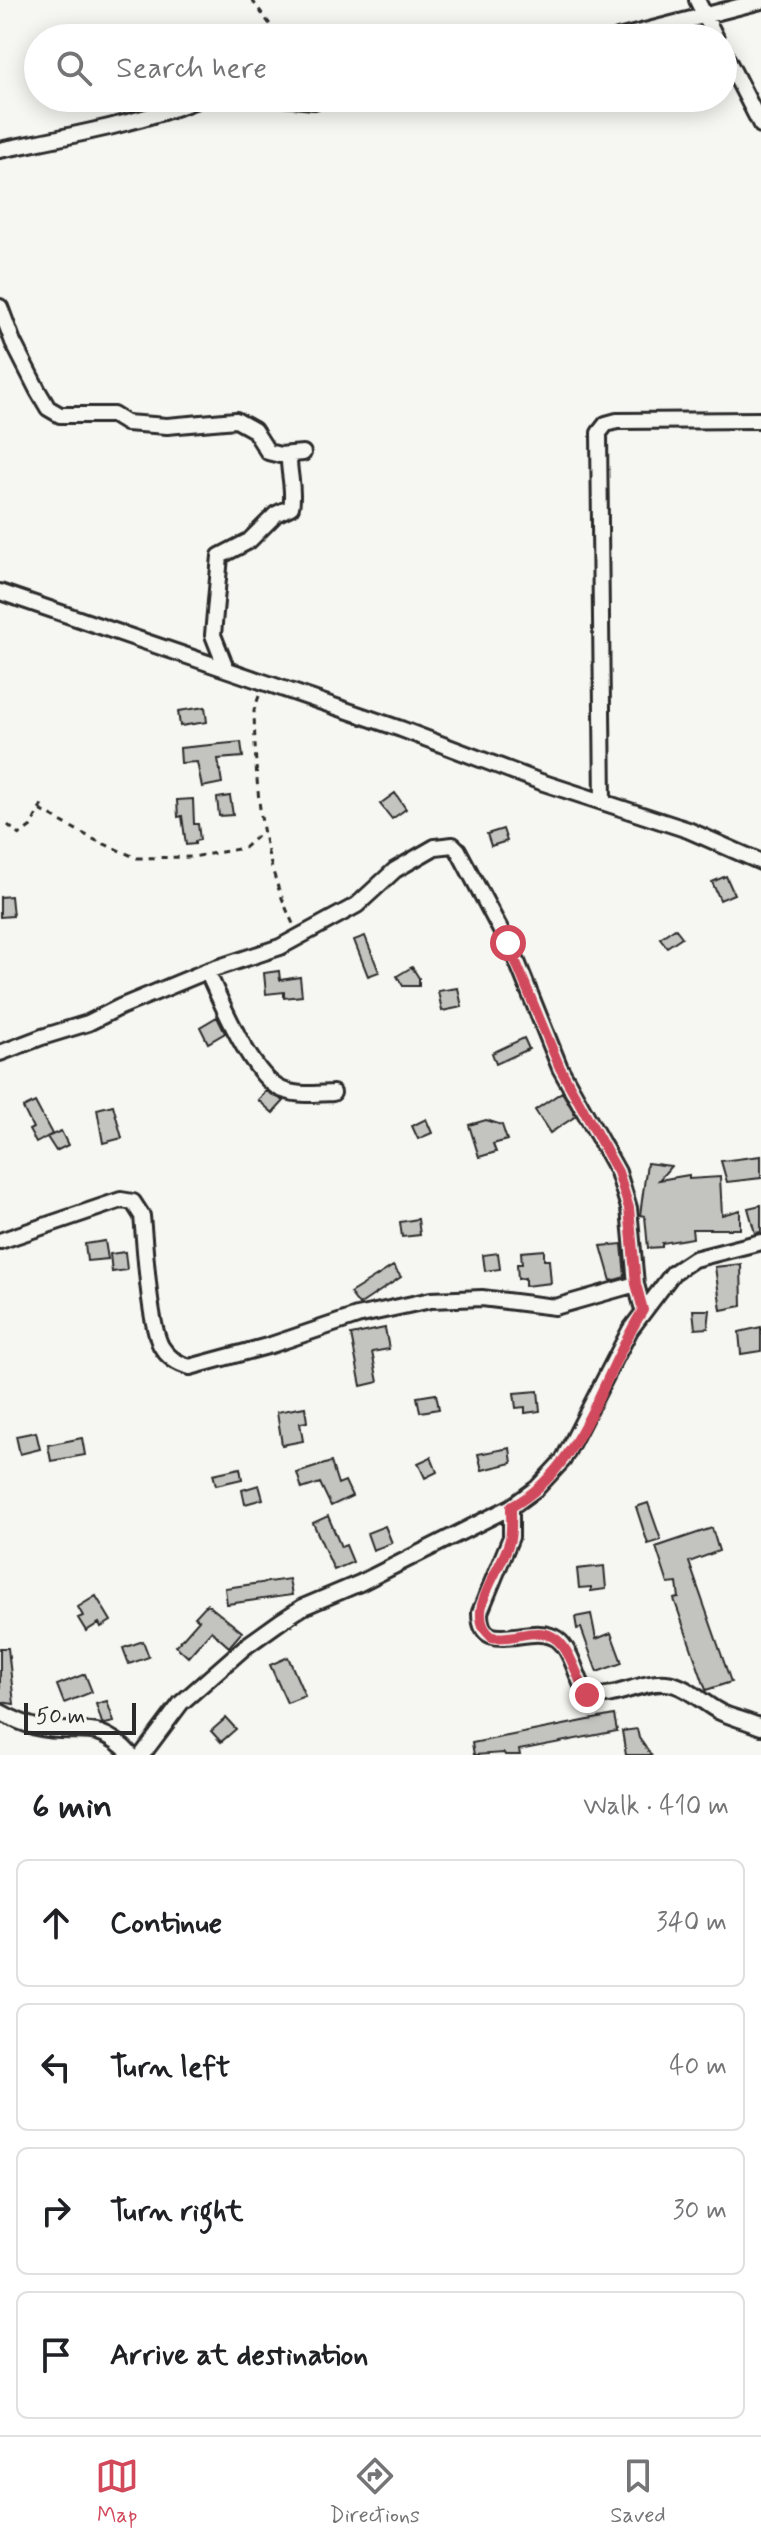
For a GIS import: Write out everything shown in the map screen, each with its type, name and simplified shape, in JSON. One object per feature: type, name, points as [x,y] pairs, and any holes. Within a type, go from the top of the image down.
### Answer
[{"type":"street","points":[[697,0],[709,24]]},
{"type":"street","points":[[671,24],[761,1]]},
{"type":"street","points":[[737,78],[761,125]]},
{"type":"street","points":[[0,150],[103,129],[164,112]]},
{"type":"street","points":[[0,307],[13,342],[38,391],[48,408],[60,415],[113,415],[126,423],[167,426],[236,420],[254,430],[268,452],[296,454],[288,474],[293,496],[291,507],[276,514],[249,541],[220,556],[213,635],[226,668]]},
{"type":"street","points":[[603,802],[599,433],[606,424],[617,421],[761,420]]},
{"type":"street","points":[[0,592],[264,681],[723,843],[761,862]]},
{"type":"street","points":[[0,1053],[88,1023],[207,971],[280,947],[357,905],[395,870],[435,847],[448,844],[458,850],[516,959],[560,1068],[618,1172],[629,1208],[636,1284],[643,1310]]},
{"type":"street","points":[[207,971],[236,1035],[272,1083],[283,1090],[302,1094],[333,1093]]},
{"type":"street","points":[[0,1241],[121,1200],[133,1202],[142,1216],[156,1331],[169,1356],[179,1364],[190,1367],[246,1353],[357,1316],[431,1300],[482,1298],[555,1307],[636,1284]]},
{"type":"street","points":[[142,1755],[181,1703],[246,1646],[281,1621],[303,1607],[360,1583],[511,1507],[537,1488],[563,1460],[643,1310],[665,1282],[684,1264],[713,1252],[761,1242]]},
{"type":"street","points":[[511,1507],[511,1537],[480,1612],[479,1621],[485,1631],[498,1638],[543,1633],[558,1639],[587,1695],[602,1696],[667,1683],[684,1689],[720,1712],[761,1727]]},
{"type":"street","points":[[0,1712],[37,1727],[100,1731],[116,1739],[131,1755]]},
{"type":"path","points":[[252,0],[270,24]]},
{"type":"path","points":[[264,681],[254,710],[262,832],[283,900],[300,937]]},
{"type":"path","points":[[8,825],[19,835],[31,826],[44,800]]},
{"type":"path","points":[[40,810],[95,840],[137,858],[193,857],[244,848],[262,832]]},
{"type":"building","points":[[205,707],[207,722],[180,726],[178,711]]},
{"type":"building","points":[[241,742],[243,757],[218,759],[222,783],[202,787],[197,762],[181,763],[180,748]]},
{"type":"building","points":[[395,793],[406,809],[392,819],[380,804]]},
{"type":"building","points":[[230,796],[233,815],[219,816],[217,798]]},
{"type":"building","points":[[193,799],[194,824],[198,824],[200,840],[186,845],[177,800]]},
{"type":"building","points":[[503,829],[507,841],[491,846],[487,834]]},
{"type":"building","points":[[726,876],[734,894],[720,900],[712,882]]},
{"type":"building","points":[[11,896],[13,916],[0,917],[0,897]]},
{"type":"building","points":[[675,928],[682,937],[667,947],[660,938]]},
{"type":"building","points":[[365,936],[379,972],[368,976],[354,940]]},
{"type":"building","points":[[412,967],[419,978],[419,986],[403,986],[397,976]]},
{"type":"building","points":[[279,971],[280,980],[300,977],[302,996],[284,998],[284,992],[266,994],[264,973]]},
{"type":"building","points":[[458,988],[462,1007],[442,1011],[438,991]]},
{"type":"building","points":[[217,1017],[225,1033],[208,1043],[200,1027]]},
{"type":"building","points":[[524,1038],[529,1049],[496,1064],[492,1053]]},
{"type":"building","points":[[266,1091],[284,1101],[273,1113],[258,1100]]},
{"type":"building","points":[[562,1092],[576,1116],[550,1133],[535,1110]]},
{"type":"building","points":[[35,1102],[52,1134],[36,1143],[29,1130],[33,1128],[23,1108]]},
{"type":"building","points":[[113,1105],[122,1138],[103,1143],[97,1109]]},
{"type":"building","points":[[426,1119],[432,1133],[418,1139],[412,1126]]},
{"type":"building","points":[[486,1120],[502,1125],[507,1140],[493,1144],[496,1152],[479,1157],[469,1125]]},
{"type":"building","points":[[61,1131],[68,1145],[56,1151],[47,1137]]},
{"type":"building","points":[[761,1156],[761,1178],[727,1182],[721,1161]]},
{"type":"building","points":[[647,1163],[671,1166],[659,1180],[689,1175],[689,1179],[720,1177],[722,1215],[740,1210],[740,1229],[692,1229],[693,1238],[648,1248],[645,1216],[640,1215]]},
{"type":"building","points":[[761,1205],[761,1232],[755,1233],[748,1208]]},
{"type":"building","points":[[418,1219],[420,1235],[402,1237],[400,1222]]},
{"type":"building","points":[[105,1241],[108,1259],[87,1261],[85,1244]]},
{"type":"building","points":[[622,1244],[625,1277],[611,1281],[601,1246]]},
{"type":"building","points":[[544,1250],[544,1260],[549,1260],[551,1283],[525,1286],[525,1278],[518,1279],[517,1264],[522,1264],[521,1252]]},
{"type":"building","points":[[125,1252],[127,1270],[112,1272],[110,1254]]},
{"type":"building","points":[[498,1253],[500,1269],[485,1271],[483,1255]]},
{"type":"building","points":[[741,1264],[742,1306],[721,1310],[715,1267]]},
{"type":"building","points":[[393,1266],[401,1277],[359,1305],[350,1293]]},
{"type":"building","points":[[693,1310],[710,1310],[708,1328],[695,1329]]},
{"type":"building","points":[[761,1327],[761,1351],[741,1354],[739,1332]]},
{"type":"building","points":[[385,1328],[389,1349],[372,1352],[378,1382],[361,1386],[351,1335]]},
{"type":"building","points":[[538,1391],[540,1411],[525,1413],[525,1407],[516,1408],[514,1393]]},
{"type":"building","points":[[436,1394],[439,1409],[420,1412],[417,1397]]},
{"type":"building","points":[[305,1407],[307,1422],[300,1423],[303,1441],[282,1445],[277,1412]]},
{"type":"building","points":[[36,1432],[40,1449],[20,1454],[16,1436]]},
{"type":"building","points":[[82,1438],[85,1455],[51,1461],[48,1445]]},
{"type":"building","points":[[510,1448],[512,1463],[482,1470],[478,1454]]},
{"type":"building","points":[[431,1457],[437,1472],[425,1478],[418,1463]]},
{"type":"building","points":[[331,1462],[338,1484],[345,1481],[352,1496],[331,1506],[320,1483],[302,1489],[297,1473]]},
{"type":"building","points":[[240,1468],[242,1479],[216,1485],[213,1474]]},
{"type":"building","points":[[259,1485],[263,1499],[245,1504],[242,1490]]},
{"type":"building","points":[[648,1503],[661,1540],[648,1544],[636,1507]]},
{"type":"building","points":[[328,1516],[341,1547],[346,1545],[353,1562],[334,1570],[313,1523]]},
{"type":"building","points":[[385,1526],[392,1543],[373,1550],[367,1533]]},
{"type":"building","points":[[712,1528],[719,1551],[689,1562],[731,1682],[706,1690],[674,1599],[679,1598],[677,1583],[668,1584],[656,1547]]},
{"type":"building","points":[[604,1566],[606,1589],[591,1591],[591,1587],[579,1588],[577,1569]]},
{"type":"building","points":[[289,1579],[292,1595],[227,1604],[225,1588]]},
{"type":"building","points":[[96,1596],[111,1621],[101,1627],[99,1623],[86,1631],[78,1618],[83,1616],[78,1607]]},
{"type":"building","points":[[207,1604],[242,1632],[229,1647],[211,1631],[188,1657],[176,1646],[199,1620],[195,1617]]},
{"type":"building","points":[[591,1614],[596,1639],[611,1633],[622,1663],[597,1672],[581,1628],[577,1629],[575,1617]]},
{"type":"building","points":[[143,1641],[149,1657],[129,1664],[123,1648]]},
{"type":"building","points":[[0,1648],[8,1648],[14,1704],[0,1702]]},
{"type":"building","points":[[288,1657],[305,1696],[287,1703],[270,1665]]},
{"type":"building","points":[[85,1674],[92,1692],[64,1703],[57,1685]]},
{"type":"building","points":[[107,1701],[114,1722],[105,1724],[96,1704]]},
{"type":"building","points":[[614,1715],[617,1731],[519,1750],[520,1755],[474,1755],[472,1743]]},
{"type":"building","points":[[226,1718],[236,1729],[221,1742],[211,1731]]},
{"type":"building","points":[[637,1729],[639,1738],[651,1755],[626,1755],[622,1731]]},
{"type":"route","points":[[508,943],[560,1068],[618,1172],[629,1208],[636,1284],[643,1310],[563,1460],[537,1488],[511,1507],[511,1537],[484,1598],[479,1621],[492,1637],[543,1633],[558,1639],[587,1695]]}]
